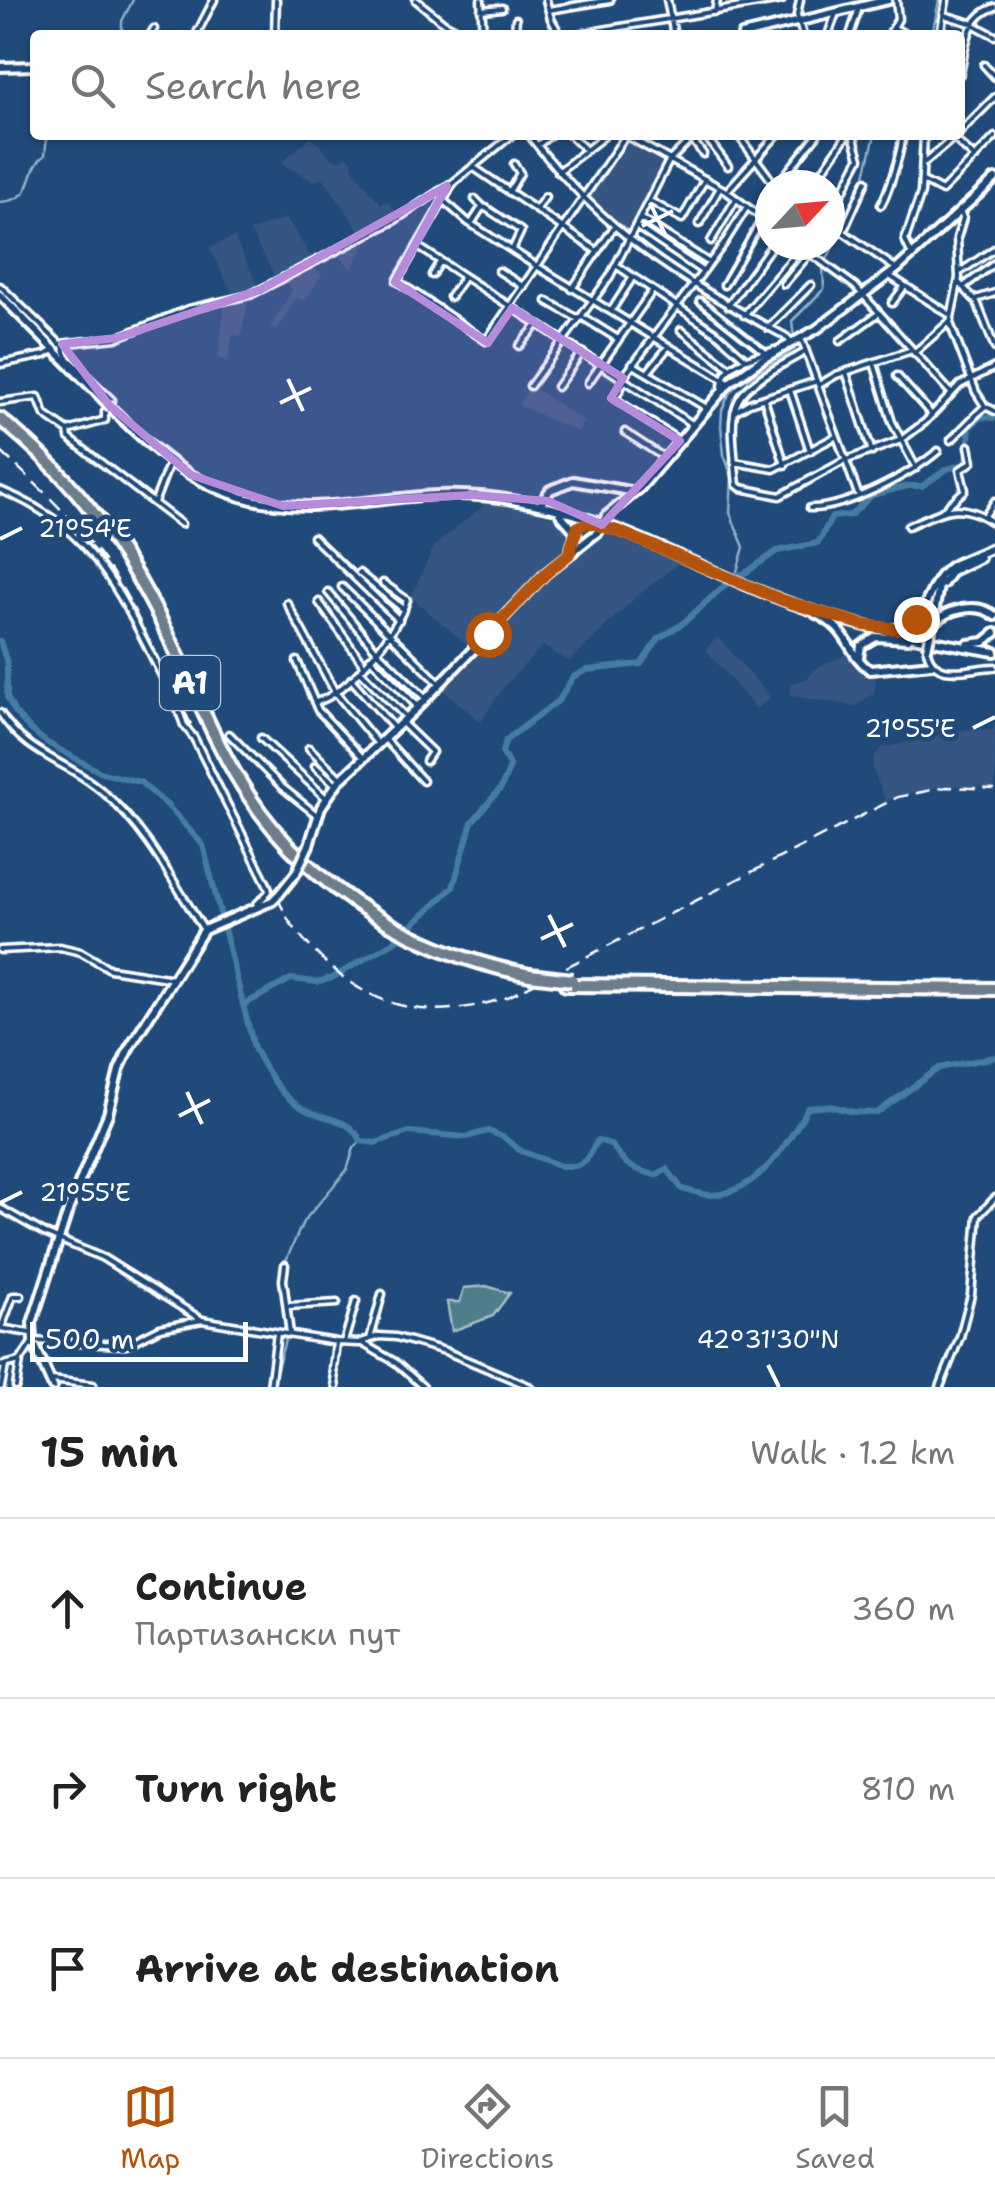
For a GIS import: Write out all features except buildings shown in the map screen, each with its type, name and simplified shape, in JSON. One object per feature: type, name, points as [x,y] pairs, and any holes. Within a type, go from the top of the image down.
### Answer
[{"type":"highway","name":"A1","points":[[0,423],[75,496],[123,562],[158,626],[210,740],[253,812],[307,871],[352,906],[402,934],[466,958],[530,977],[569,982],[995,987]]},
{"type":"main road","points":[[764,30],[892,0]]},
{"type":"main road","points":[[0,66],[30,66]]},
{"type":"main road","points":[[53,1384],[32,1337],[59,1239],[129,1048],[204,930],[272,901],[280,893],[296,873],[326,798],[338,782],[426,699],[541,578],[600,532],[606,516],[636,492],[666,459],[724,384],[822,326],[912,257],[995,179]]},
{"type":"main road","points":[[0,294],[58,347],[109,405],[170,462],[236,496],[283,506],[324,506],[453,495],[495,497],[553,508],[832,622],[845,634],[862,664],[875,671],[932,664]]},
{"type":"main road","points":[[540,505],[550,490],[573,481],[636,492]]},
{"type":"main road","points":[[617,490],[626,500]]},
{"type":"main road","points":[[547,496],[576,533],[586,540],[593,539]]},
{"type":"main road","points":[[569,554],[583,523],[595,522]]},
{"type":"main road","points":[[864,625],[897,629],[911,624],[925,608],[938,578],[955,564],[995,549]]},
{"type":"main road","points":[[949,609],[939,592],[952,572],[995,549]]},
{"type":"main road","points":[[919,664],[927,650],[942,577],[955,564]]},
{"type":"main road","points":[[787,602],[864,625],[995,652]]},
{"type":"main road","points":[[934,612],[982,608],[995,616]]},
{"type":"main road","points":[[932,625],[941,616],[958,610]]},
{"type":"main road","points":[[952,644],[979,644],[995,633]]},
{"type":"main road","points":[[862,664],[860,650],[868,640],[878,636],[919,638]]},
{"type":"street","points":[[199,30],[214,0]]},
{"type":"street","points":[[276,0],[276,30]]},
{"type":"street","points":[[416,0],[456,30]]},
{"type":"street","points":[[481,0],[484,30]]},
{"type":"street","points":[[546,0],[558,30]]},
{"type":"street","points":[[549,10],[610,0]]},
{"type":"street","points":[[666,0],[673,30]]},
{"type":"street","points":[[715,12],[717,0]]},
{"type":"street","points":[[603,30],[782,0]]},
{"type":"street","points":[[800,0],[801,30]]},
{"type":"street","points":[[892,0],[898,20],[894,28],[898,30]]},
{"type":"street","points":[[941,30],[946,0]]},
{"type":"street","points":[[965,51],[971,23],[995,7]]},
{"type":"street","points":[[481,10],[502,8]]},
{"type":"street","points":[[852,30],[859,8]]},
{"type":"street","points":[[830,30],[836,13]]},
{"type":"street","points":[[944,15],[995,36]]},
{"type":"street","points":[[515,30],[516,19]]},
{"type":"street","points":[[984,65],[995,77]]},
{"type":"street","points":[[965,126],[995,98]]},
{"type":"street","points":[[923,180],[942,191],[995,137]]},
{"type":"street","points":[[0,364],[45,355],[58,347],[116,338],[180,312],[260,290],[394,221],[448,188],[506,140]]},
{"type":"street","points":[[533,140],[581,198],[630,241],[744,316],[797,340],[818,383],[858,494]]},
{"type":"street","points":[[537,145],[544,140]]},
{"type":"street","points":[[575,140],[586,150]]},
{"type":"street","points":[[558,172],[599,140]]},
{"type":"street","points":[[448,188],[397,282],[489,341],[622,140]]},
{"type":"street","points":[[634,140],[706,179],[755,212]]},
{"type":"street","points":[[530,386],[616,266],[669,161],[689,140]]},
{"type":"street","points":[[695,140],[703,154]]},
{"type":"street","points":[[709,140],[728,166]]},
{"type":"street","points":[[742,140],[765,170]]},
{"type":"street","points":[[700,224],[723,190],[757,160],[771,140]]},
{"type":"street","points":[[788,170],[812,140]]},
{"type":"street","points":[[824,170],[846,140]]},
{"type":"street","points":[[845,187],[860,158],[852,140]]},
{"type":"street","points":[[881,205],[900,156],[902,140]]},
{"type":"street","points":[[912,257],[904,240],[923,180],[924,140]]},
{"type":"street","points":[[924,163],[949,140]]},
{"type":"street","points":[[959,140],[974,158]]},
{"type":"street","points":[[509,192],[520,174],[514,164]]},
{"type":"street","points":[[473,167],[598,251]]},
{"type":"street","points":[[650,200],[682,219],[706,179]]},
{"type":"street","points":[[866,181],[843,232],[896,269]]},
{"type":"street","points":[[536,210],[545,197]]},
{"type":"street","points":[[475,199],[521,231],[522,236],[512,250]]},
{"type":"street","points":[[711,241],[736,199]]},
{"type":"street","points":[[444,201],[471,224],[653,335],[724,384],[730,368],[783,348]]},
{"type":"street","points":[[680,441],[614,397],[632,364],[728,238],[747,206]]},
{"type":"street","points":[[471,224],[484,207]]},
{"type":"street","points":[[960,213],[963,218],[956,244],[961,285],[950,323],[985,406],[995,411]]},
{"type":"street","points":[[641,218],[708,262]]},
{"type":"street","points":[[572,288],[614,227]]},
{"type":"street","points":[[636,227],[702,271]]},
{"type":"street","points":[[724,285],[755,232]]},
{"type":"street","points":[[417,246],[692,424]]},
{"type":"street","points":[[959,273],[994,249]]},
{"type":"street","points":[[728,306],[761,260]]},
{"type":"street","points":[[744,316],[790,260]]},
{"type":"street","points":[[784,284],[803,260]]},
{"type":"street","points":[[820,260],[861,293],[951,393]]},
{"type":"street","points":[[432,276],[440,262]]},
{"type":"street","points":[[961,285],[995,263]]},
{"type":"street","points":[[616,266],[732,344],[746,359]]},
{"type":"street","points":[[499,271],[524,287]]},
{"type":"street","points":[[888,275],[950,314]]},
{"type":"street","points":[[450,297],[464,277]]},
{"type":"street","points":[[611,311],[633,277]]},
{"type":"street","points":[[768,328],[811,285]]},
{"type":"street","points":[[961,285],[975,299],[995,348]]},
{"type":"street","points":[[0,286],[58,347]]},
{"type":"street","points":[[892,304],[905,286]]},
{"type":"street","points":[[588,383],[653,290]]},
{"type":"street","points":[[975,299],[995,293]]},
{"type":"street","points":[[547,301],[618,340]]},
{"type":"street","points":[[700,301],[766,353]]},
{"type":"street","points":[[840,341],[880,313]]},
{"type":"street","points":[[734,412],[748,404],[913,351],[950,323]]},
{"type":"street","points":[[519,346],[538,324]]},
{"type":"street","points":[[681,330],[730,368]]},
{"type":"street","points":[[648,372],[669,346]]},
{"type":"street","points":[[557,387],[582,352]]},
{"type":"street","points":[[805,352],[754,380],[741,394],[731,426],[737,485],[770,496],[790,491],[844,462],[900,440],[932,415],[951,393],[995,367]]},
{"type":"street","points":[[874,363],[900,440],[916,468]]},
{"type":"street","points":[[632,364],[705,407]]},
{"type":"street","points":[[846,372],[872,452]]},
{"type":"street","points":[[896,376],[932,415]]},
{"type":"street","points":[[790,390],[810,451]]},
{"type":"street","points":[[741,394],[748,404]]},
{"type":"street","points":[[0,402],[36,396],[47,417],[68,431],[69,438],[181,524]]},
{"type":"street","points":[[764,399],[785,465]]},
{"type":"street","points":[[68,431],[102,421],[109,405]]},
{"type":"street","points":[[951,440],[985,406]]},
{"type":"street","points":[[625,432],[666,459]]},
{"type":"street","points":[[734,462],[766,470],[785,465],[835,437]]},
{"type":"street","points":[[939,512],[963,494],[966,486],[960,470],[972,462],[969,446]]},
{"type":"street","points":[[810,508],[829,506],[858,494],[916,468],[938,452]]},
{"type":"street","points":[[154,503],[170,462]]},
{"type":"street","points":[[0,490],[34,504],[68,529],[97,556],[118,590],[268,886],[269,892],[255,908]]},
{"type":"street","points":[[963,494],[967,504],[995,524]]},
{"type":"street","points":[[985,516],[995,501]]},
{"type":"street","points":[[908,526],[967,504]]},
{"type":"street","points":[[313,536],[399,620]]},
{"type":"street","points":[[360,573],[404,610]]},
{"type":"street","points":[[316,702],[351,679],[399,620],[406,600],[382,582]]},
{"type":"street","points":[[342,587],[440,684]]},
{"type":"street","points":[[328,592],[376,650],[426,699]]},
{"type":"street","points":[[319,602],[362,668],[432,752],[426,761]]},
{"type":"street","points":[[287,603],[334,692],[424,781]]},
{"type":"street","points":[[927,650],[932,664],[947,672],[995,668]]},
{"type":"street","points":[[370,658],[418,707]]},
{"type":"street","points":[[297,660],[318,710],[363,758]]},
{"type":"street","points":[[351,679],[394,729]]},
{"type":"street","points":[[0,712],[22,742],[97,787],[128,814],[204,930]]},
{"type":"street","points":[[229,734],[282,787],[318,816]]},
{"type":"street","points":[[261,738],[326,798]]},
{"type":"street","points":[[309,748],[338,782]]},
{"type":"street","points":[[315,766],[338,782]]},
{"type":"street","points":[[0,950],[60,947],[81,952],[120,972],[174,979]]},
{"type":"street","points":[[940,1387],[972,1296],[978,1216],[995,1198]]},
{"type":"street","points":[[0,1208],[104,1258],[202,1320]]},
{"type":"street","points":[[285,1266],[288,1334]]},
{"type":"street","points":[[370,1339],[382,1294]]},
{"type":"street","points":[[21,1296],[12,1298],[1,1328],[32,1337],[126,1345],[164,1327],[202,1320],[336,1342],[362,1342],[384,1335],[445,1351],[530,1387]]},
{"type":"street","points":[[344,1342],[356,1300]]},
{"type":"street","points":[[289,1306],[338,1303]]},
{"type":"street","points":[[270,1387],[278,1344],[276,1333]]},
{"type":"street","points":[[16,1387],[20,1361],[32,1337]]},
{"type":"street","points":[[336,1342],[336,1387]]},
{"type":"street","points":[[362,1342],[395,1362],[422,1387]]},
{"type":"street","points":[[2,1387],[3,1366],[20,1361]]},
{"type":"street","points":[[53,1384],[93,1385]]},
{"type":"highlighted area","points":[[447,186],[395,282],[488,343],[512,308],[623,378],[611,398],[680,441],[602,525],[548,501],[471,495],[283,506],[191,475],[109,405],[62,344],[116,338],[260,290]]},
{"type":"shaded area","points":[[308,140],[314,140],[333,159],[341,161],[347,155],[353,169],[381,204],[387,201],[401,216],[363,237],[366,243],[351,270],[337,251],[362,237],[356,226],[323,178],[313,181],[281,163]]},
{"type":"shaded area","points":[[625,140],[665,162],[630,234],[583,199]]},
{"type":"shaded area","points":[[286,218],[315,262],[310,266],[322,274],[305,301],[297,297],[276,331],[270,327],[292,290],[284,280],[278,282],[250,231]]},
{"type":"shaded area","points":[[234,237],[260,290],[250,295],[241,336],[233,335],[228,361],[218,359],[225,301],[235,298],[209,248]]},
{"type":"shaded area","points":[[530,386],[584,421],[577,432],[518,405]]},
{"type":"shaded area","points":[[485,504],[512,505],[563,520],[570,537],[562,554],[565,561],[602,532],[679,563],[636,597],[569,662],[543,646],[505,685],[481,722],[438,686],[473,650],[411,597],[434,546]]},
{"type":"shaded area","points":[[718,637],[771,698],[756,709],[705,649]]},
{"type":"shaded area","points":[[850,652],[863,671],[876,677],[874,693],[856,706],[790,696],[792,683],[808,678],[814,670]]},
{"type":"shaded area","points":[[995,721],[995,787],[946,785],[886,802],[872,767],[881,748],[968,729],[993,730]]},
{"type":"green space","points":[[486,1286],[510,1293],[493,1316],[452,1331],[447,1302],[460,1302],[464,1288]]},
{"type":"waterway","points":[[122,30],[122,21],[133,0]]},
{"type":"waterway","points":[[933,30],[939,0]]},
{"type":"waterway","points":[[0,202],[12,200],[26,190],[45,155],[46,140]]},
{"type":"waterway","points":[[862,187],[874,140]]},
{"type":"waterway","points":[[736,575],[744,547],[730,513],[732,477],[724,455],[722,410],[737,385],[795,349],[792,321],[824,289],[823,267],[848,217]]},
{"type":"waterway","points":[[245,1004],[291,979],[317,982],[332,978],[394,942],[453,887],[472,822],[501,788],[510,767],[502,752],[506,740],[559,700],[573,677],[587,670],[641,664],[659,638],[682,624],[736,575],[744,574],[777,551],[818,543],[832,517],[851,515],[872,495],[922,486],[947,469],[967,463],[970,427],[981,417],[995,418]]},
{"type":"waterway","points":[[0,641],[7,663],[7,697],[31,730],[102,773],[140,782],[203,845],[258,1057],[290,1099],[306,1110],[351,1128],[361,1141],[375,1143],[409,1132],[466,1137],[488,1131],[521,1151],[561,1166],[576,1166],[586,1160],[597,1141],[604,1142],[633,1168],[656,1175],[667,1169],[682,1189],[713,1195],[729,1192],[758,1175],[781,1150],[808,1108],[830,1106],[877,1113],[939,1068],[995,1057]]},
{"type":"waterway","points":[[272,1387],[287,1333],[280,1274],[303,1222],[347,1170],[354,1148],[361,1141]]},
{"type":"railway","points":[[0,451],[74,524],[120,585],[289,921],[334,970],[358,988],[384,1000],[412,1008],[441,1010],[508,997],[898,797],[946,787],[995,789]]},
{"type":"route","points":[[488,634],[569,554],[577,528],[588,522],[782,600],[864,625],[897,629],[916,619]]}]
